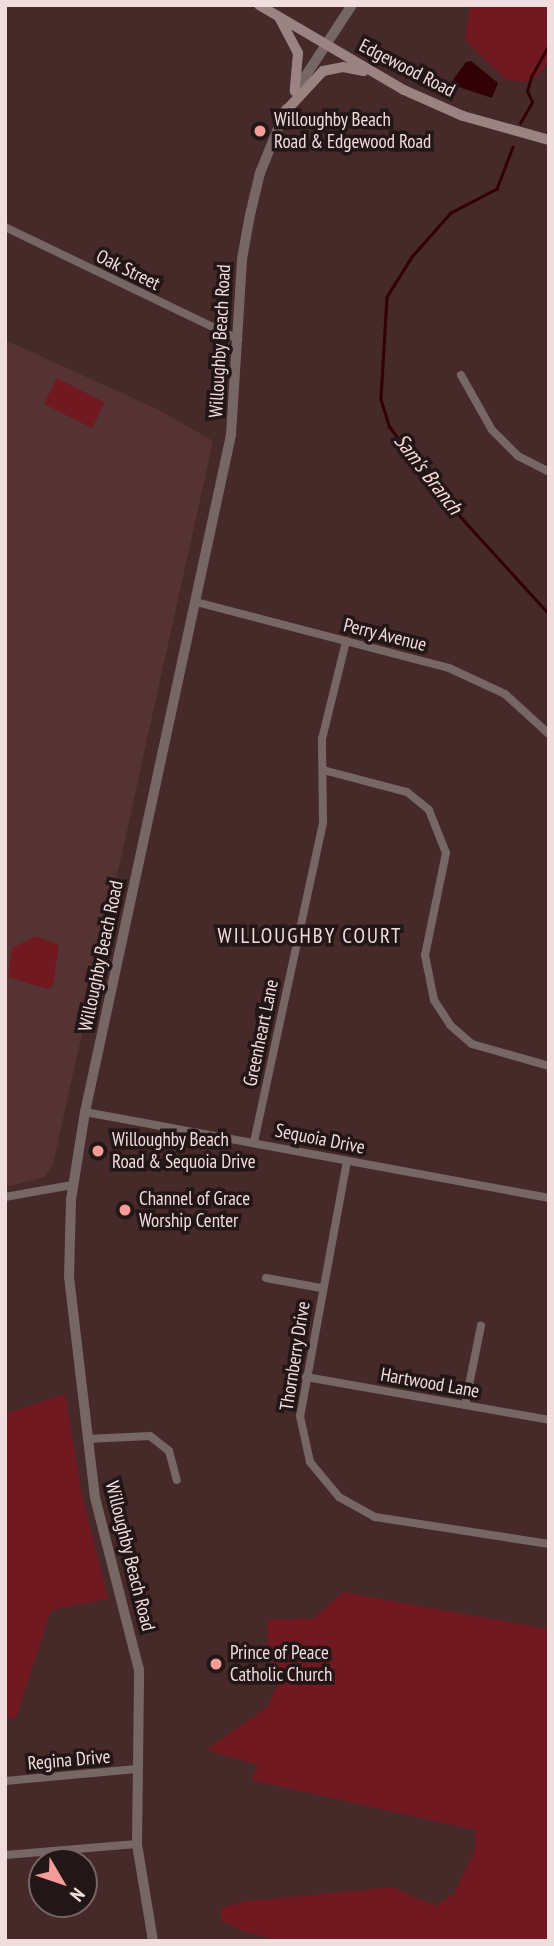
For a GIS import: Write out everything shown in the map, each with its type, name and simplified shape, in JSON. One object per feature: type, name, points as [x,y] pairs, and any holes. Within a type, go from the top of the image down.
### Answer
[{"type":"main road","name":"Edgewood Road","points":[[259,5],[379,76],[463,116],[549,140]]},
{"type":"main road","points":[[279,17],[298,54],[295,92]]},
{"type":"main road","points":[[282,116],[323,71],[350,67],[379,76]]},
{"type":"street","name":"Willoughby Beach Road","points":[[153,1941],[137,1844],[139,1670],[101,1525],[87,1439],[69,1278],[72,1185],[85,1112],[231,435],[242,260],[250,215],[260,173],[282,116],[323,44],[352,5]]},
{"type":"street","name":"Oak Street","points":[[5,227],[238,339]]},
{"type":"street","points":[[461,375],[492,430],[518,456],[549,472]]},
{"type":"street","name":"Perry Avenue","points":[[196,602],[480,679],[521,705],[549,734]]},
{"type":"street","name":"Greenheart Lane","points":[[254,1142],[324,823],[322,739],[345,641]]},
{"type":"street","points":[[323,770],[407,792],[429,810],[446,853],[425,955],[435,1000],[450,1025],[472,1044],[549,1066]]},
{"type":"street","name":"Sequoia Drive","points":[[85,1112],[549,1198]]},
{"type":"street","name":"Thornberry Drive","points":[[347,1161],[306,1377],[300,1423],[304,1447],[321,1479],[344,1501],[375,1517],[549,1544]]},
{"type":"street","points":[[5,1196],[72,1185]]},
{"type":"street","points":[[266,1278],[321,1288]]},
{"type":"street","points":[[465,1405],[481,1326]]},
{"type":"street","name":"Hartwood Lane","points":[[306,1377],[549,1420]]},
{"type":"street","points":[[87,1439],[150,1436],[169,1451],[177,1480]]},
{"type":"street","name":"Regina Drive","points":[[5,1781],[136,1769]]},
{"type":"street","points":[[5,1855],[137,1844]]},
{"type":"shaded area","points":[[470,5],[549,5],[549,62],[537,76],[527,82],[506,80],[465,40]]},
{"type":"shaded area","points":[[471,61],[498,83],[492,98],[450,84],[466,62]]},
{"type":"shaded area","points":[[5,340],[159,410],[213,441],[53,1165],[45,1177],[5,1187]]},
{"type":"shaded area","points":[[57,378],[105,403],[92,428],[44,404]]},
{"type":"shaded area","points":[[36,936],[59,945],[53,985],[48,989],[8,977],[12,948]]},
{"type":"shaded area","points":[[65,1394],[82,1495],[108,1599],[51,1610],[16,1718],[5,1719],[5,1414]]},
{"type":"shaded area","points":[[343,1592],[549,1629],[549,1941],[283,1941],[245,1932],[221,1920],[221,1908],[246,1901],[392,1887],[436,1906],[454,1893],[475,1851],[475,1830],[251,1780],[258,1765],[206,1750],[268,1706],[282,1673],[267,1654],[268,1620],[314,1618]]},
{"type":"waterway","name":"Sam's Branch","points":[[520,123],[532,102],[527,91],[531,77],[549,45]]},
{"type":"waterway","name":"Sam's Branch","points":[[513,147],[497,189],[451,213],[412,257],[387,297],[381,399],[389,426],[449,504],[549,614]]},
{"type":"place","name":"Willoughby Beach Road & Edgewood Road","points":[[260,131]]},
{"type":"place","name":"Willoughby Beach Road & Sequoia Drive","points":[[98,1151]]},
{"type":"place","name":"Channel of Grace Worship Center","points":[[125,1210]]},
{"type":"place","name":"Prince of Peace Catholic Church","points":[[216,1664]]},
{"type":"district","name":"WILLOUGHBY COURT","points":[[310,936]]}]
